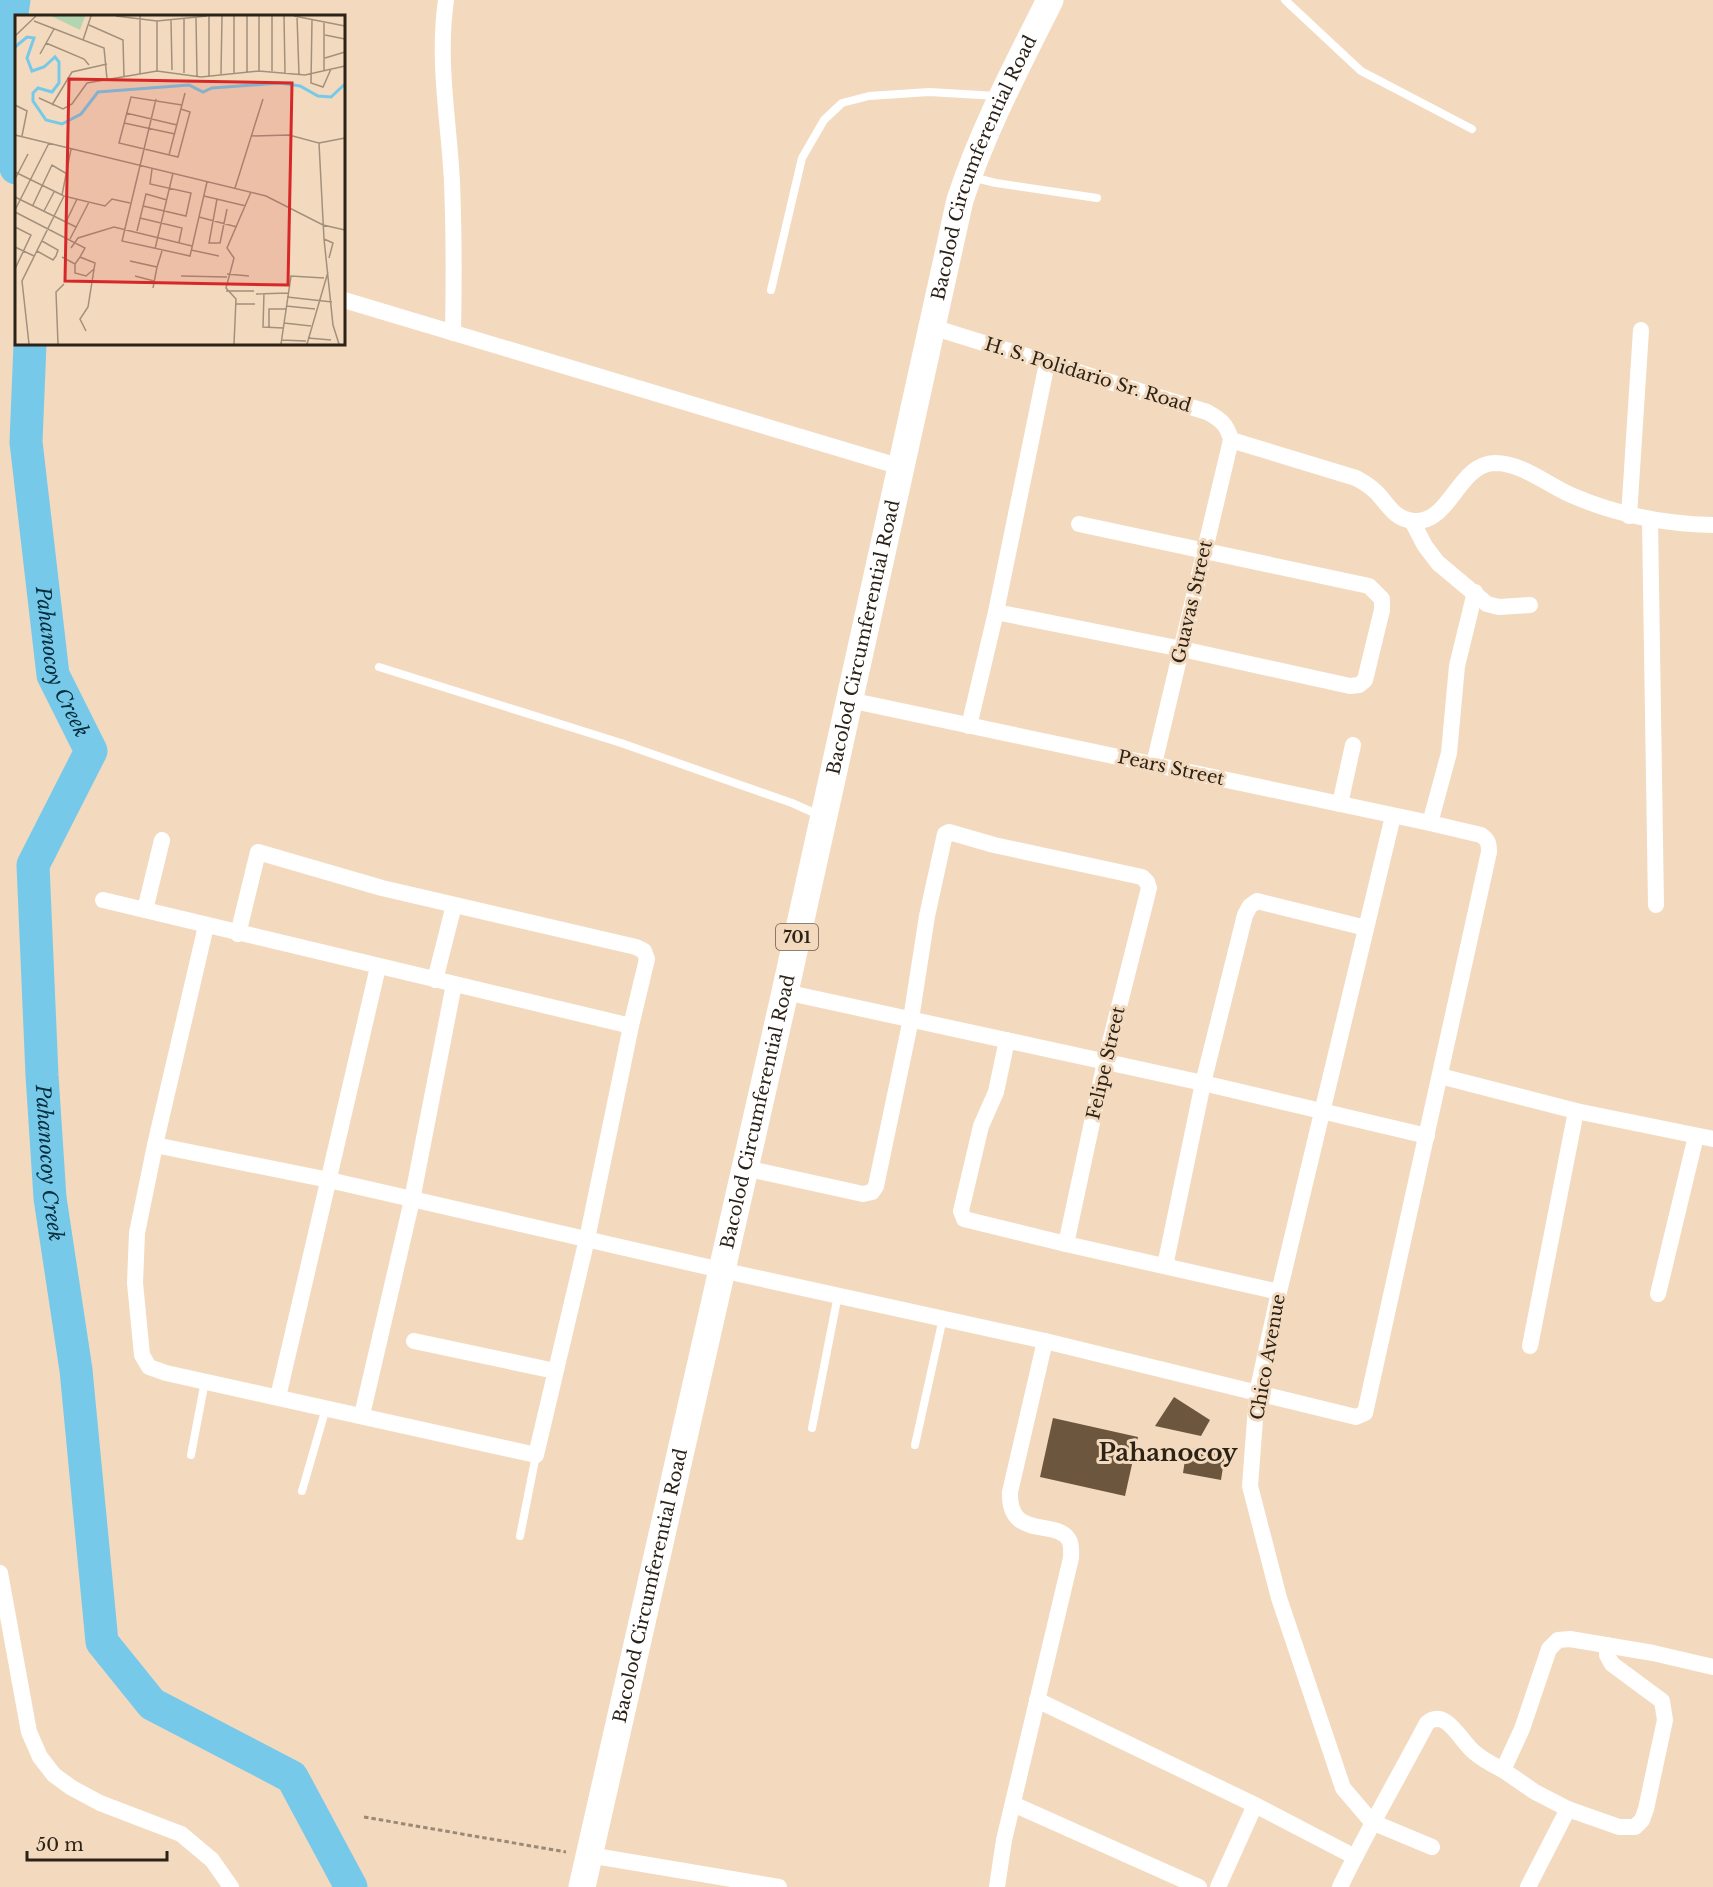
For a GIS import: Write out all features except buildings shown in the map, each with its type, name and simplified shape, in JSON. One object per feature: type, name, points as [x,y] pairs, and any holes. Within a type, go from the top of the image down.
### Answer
[{"type":"main road","name":"Bacolod Circumferential Road","points":[[582,1887],[785,992],[960,200],[1001,96],[1050,0]]},
{"type":"street","points":[[446,0],[442,76],[452,181],[453,333]]},
{"type":"street","points":[[345,300],[901,467]]},
{"type":"street","name":"H. S. Polidario Sr. Road","points":[[932,327],[1206,412],[1221,420],[1228,428],[1230,440]]},
{"type":"street","points":[[1629,516],[1641,330]]},
{"type":"street","points":[[969,726],[996,612],[1047,363]]},
{"type":"street","points":[[1230,440],[1356,478],[1377,492],[1388,508],[1398,517],[1412,520],[1427,520],[1440,511],[1466,478],[1481,467],[1495,463],[1518,469],[1570,495],[1629,516],[1682,525],[1713,525]]},
{"type":"street","name":"Guavas Street","points":[[1154,764],[1230,440]]},
{"type":"street","points":[[1412,520],[1425,546],[1438,563],[1487,604],[1498,608],[1530,605]]},
{"type":"street","points":[[1650,521],[1656,905]]},
{"type":"street","points":[[996,612],[1182,649],[1350,686],[1359,686],[1365,680],[1382,610],[1382,599],[1369,586],[1079,524]]},
{"type":"street","points":[[1430,823],[1449,753],[1457,666],[1475,592]]},
{"type":"street","name":"Pears Street","points":[[849,700],[1430,823],[1481,836],[1489,843],[1489,852],[1440,1076]]},
{"type":"street","points":[[1340,804],[1353,745]]},
{"type":"street","name":"Chico Avenue","points":[[1393,816],[1257,1393],[1250,1486],[1279,1598],[1343,1788],[1372,1821],[1432,1847]]},
{"type":"street","name":"Felipe Street","points":[[910,1019],[927,916],[945,834],[949,832],[994,845],[1142,877],[1147,882],[1149,888],[1105,1062],[1066,1245]]},
{"type":"street","points":[[145,910],[162,840]]},
{"type":"street","points":[[206,926],[137,1233],[135,1283],[142,1355],[149,1367],[166,1373],[536,1455],[587,1239],[631,1026],[648,959],[644,951],[382,888],[258,852],[238,934]]},
{"type":"street","points":[[103,900],[631,1026]]},
{"type":"street","points":[[1165,1266],[1203,1083],[1245,915],[1250,906],[1257,902],[1366,928]]},
{"type":"street","points":[[435,980],[454,905]]},
{"type":"street","points":[[278,1397],[378,967]]},
{"type":"street","points":[[362,1415],[412,1200],[454,984]]},
{"type":"street","points":[[785,992],[1203,1083],[1427,1136]]},
{"type":"street","points":[[745,1168],[862,1194],[872,1192],[876,1186],[910,1019]]},
{"type":"street","points":[[1006,1040],[996,1092],[981,1126],[961,1211],[964,1219],[1066,1245],[1279,1292]]},
{"type":"street","points":[[155,1145],[329,1180],[721,1270],[1045,1341],[1356,1417],[1365,1413],[1440,1076],[1576,1111],[1713,1139]]},
{"type":"street","points":[[1530,1346],[1576,1111]]},
{"type":"street","points":[[1658,1294],[1696,1136]]},
{"type":"street","points":[[414,1341],[555,1371]]},
{"type":"street","points":[[997,1887],[1004,1840],[1066,1584],[1072,1547],[1069,1539],[1062,1533],[1018,1519],[1009,1502],[1045,1341]]},
{"type":"street","points":[[0,1573],[29,1732],[40,1757],[54,1775],[72,1788],[100,1803],[182,1834],[212,1860],[231,1887]]},
{"type":"street","points":[[1503,1770],[1522,1729],[1549,1650],[1558,1640],[1570,1639],[1653,1653],[1713,1667]]},
{"type":"street","points":[[1341,1887],[1372,1821],[1430,1720],[1440,1718],[1447,1721],[1472,1751],[1535,1792],[1568,1809],[1619,1827],[1635,1827],[1642,1820],[1646,1809],[1665,1720],[1665,1710],[1662,1701],[1612,1664],[1607,1655],[1607,1645]]},
{"type":"street","points":[[1037,1700],[1255,1805],[1355,1857]]},
{"type":"street","points":[[1013,1804],[1199,1887]]},
{"type":"street","points":[[1218,1887],[1255,1805]]},
{"type":"street","points":[[1528,1887],[1568,1809]]},
{"type":"street","points":[[589,1855],[779,1887]]},
{"type":"lane","points":[[1285,0],[1361,71],[1472,129]]},
{"type":"lane","points":[[771,290],[802,158],[824,120],[842,103],[869,96],[929,92],[1001,96]]},
{"type":"lane","points":[[968,177],[1097,198]]},
{"type":"lane","points":[[379,667],[621,743],[792,803],[824,817]]},
{"type":"lane","points":[[812,1428],[838,1295]]},
{"type":"lane","points":[[915,1445],[943,1318]]},
{"type":"lane","points":[[191,1455],[205,1381]]},
{"type":"lane","points":[[302,1491],[326,1407]]},
{"type":"lane","points":[[520,1536],[536,1455]]},
{"type":"path","points":[[364,1817],[589,1855]]},
{"type":"waterway","name":"Pahanocoy Creek","points":[[0,89],[14,0]]},
{"type":"waterway","name":"Pahanocoy Creek","points":[[0,103],[15,164]]},
{"type":"waterway","name":"Pahanocoy Creek","points":[[30,345],[26,442],[53,675],[91,751],[33,865],[50,1198],[76,1370],[102,1642],[152,1704],[292,1777],[351,1887]]},
{"type":"district","name":"Pahanocoy","points":[[1168,1452]]}]
